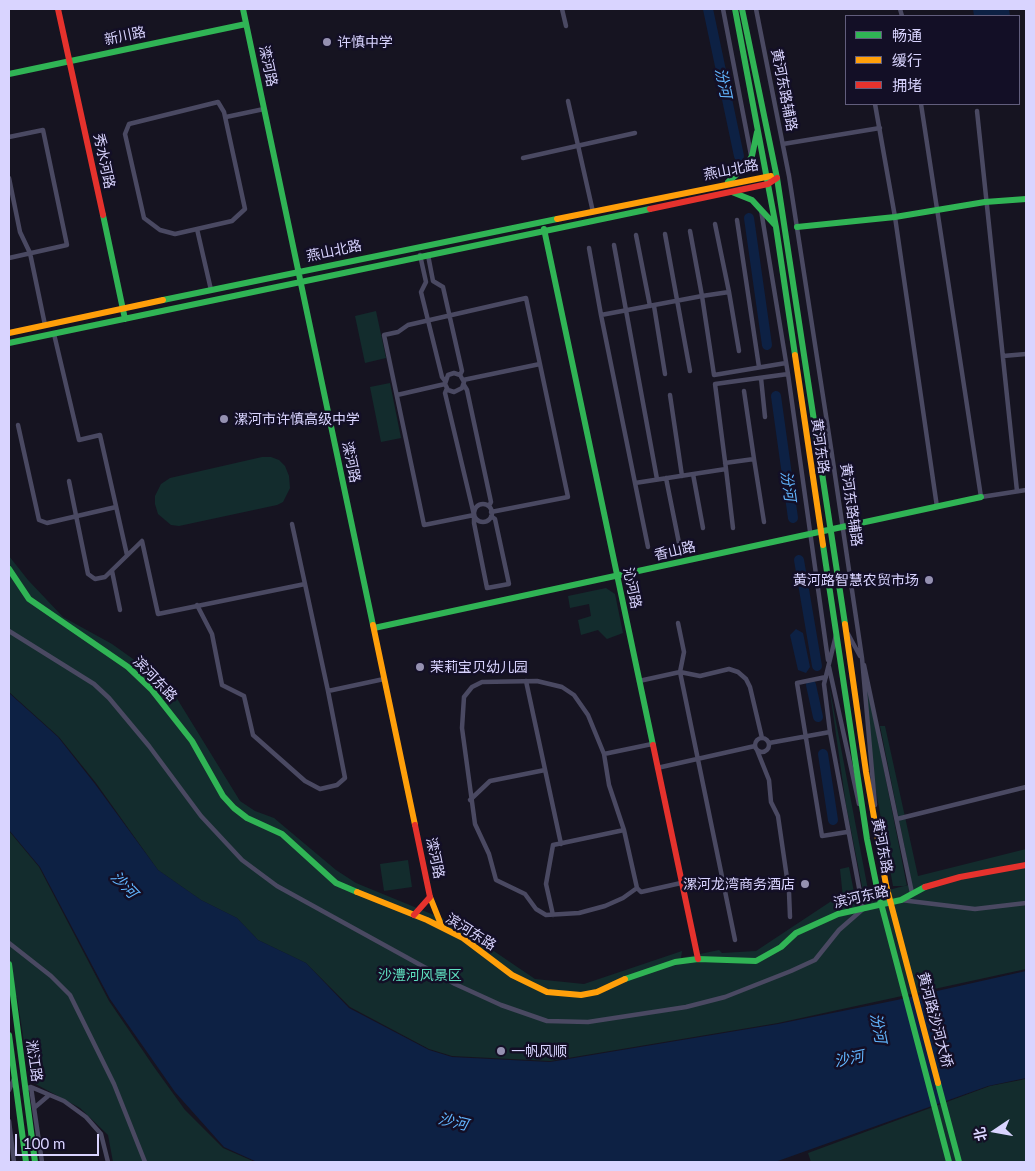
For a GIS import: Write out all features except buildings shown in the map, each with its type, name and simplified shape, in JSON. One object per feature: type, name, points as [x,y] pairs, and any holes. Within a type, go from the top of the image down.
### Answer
[{"type":"street","name":"秀水河路","points":[[58,9],[125,319]]},
{"type":"street","name":"滦河路","points":[[243,9],[430,898],[414,914]]},
{"type":"street","points":[[562,9],[566,26]]},
{"type":"street","points":[[723,9],[752,156]]},
{"type":"street","name":"黄河东路","points":[[735,9],[776,227],[866,839],[877,888]]},
{"type":"street","name":"黄河东路","points":[[742,9],[777,178],[886,885]]},
{"type":"street","name":"黄河东路辅路","points":[[756,9],[789,176],[862,658],[878,839]]},
{"type":"street","name":"新川路","points":[[9,74],[246,24]]},
{"type":"street","points":[[568,101],[593,212]]},
{"type":"street","points":[[218,102],[226,117],[245,209],[232,221],[175,234],[160,230],[144,218],[125,134],[129,124],[218,102]]},
{"type":"street","points":[[876,105],[895,218],[937,507]]},
{"type":"street","points":[[921,105],[981,498],[1026,490]]},
{"type":"street","points":[[226,117],[264,109]]},
{"type":"street","points":[[977,111],[985,202],[1018,491]]},
{"type":"street","points":[[727,183],[745,167],[752,156],[758,128]]},
{"type":"street","points":[[782,144],[880,128]]},
{"type":"street","points":[[9,137],[43,130],[68,245],[9,258]]},
{"type":"street","points":[[523,158],[635,133]]},
{"type":"street","name":"燕山北路","points":[[9,333],[727,183],[767,175],[777,178]]},
{"type":"street","points":[[777,178],[789,176]]},
{"type":"street","points":[[9,178],[20,232],[30,253],[46,325]]},
{"type":"street","name":"燕山北路","points":[[9,343],[768,184],[777,178]]},
{"type":"street","points":[[729,192],[740,194],[761,208],[776,227]]},
{"type":"street","points":[[797,227],[895,218],[985,202],[1026,199]]},
{"type":"street","points":[[761,208],[788,374],[828,664],[866,839]]},
{"type":"street","points":[[737,220],[759,367]]},
{"type":"street","name":"沁河路","points":[[543,222],[698,959]]},
{"type":"street","points":[[716,224],[739,351]]},
{"type":"street","points":[[197,229],[211,290]]},
{"type":"street","points":[[690,231],[714,375],[786,363]]},
{"type":"street","points":[[664,234],[679,301],[690,371]]},
{"type":"street","points":[[636,235],[665,374]]},
{"type":"street","points":[[614,245],[657,479]]},
{"type":"street","points":[[589,248],[648,547]]},
{"type":"street","points":[[424,255],[433,281],[443,287],[462,371],[462,380],[457,392],[451,391],[442,378],[421,292],[426,282],[424,255]]},
{"type":"street","points":[[601,315],[729,292]]},
{"type":"street","points":[[474,515],[424,525],[384,335],[398,332],[408,325],[526,298],[568,497],[491,514],[483,522],[476,520],[474,515],[448,403],[446,384],[451,374],[462,380],[467,390],[491,502],[489,506],[491,514],[495,519],[510,584],[487,588],[474,523],[474,515],[474,510],[479,505],[489,506]]},
{"type":"street","points":[[54,334],[78,440],[100,435],[127,555]]},
{"type":"street","points":[[1004,356],[1026,354]]},
{"type":"street","points":[[462,380],[540,364]]},
{"type":"street","points":[[733,528],[715,384],[788,374]]},
{"type":"street","points":[[760,378],[765,417]]},
{"type":"street","points":[[397,395],[446,384]]},
{"type":"street","points":[[744,390],[764,522]]},
{"type":"street","points":[[670,395],[682,476]]},
{"type":"street","points":[[18,426],[40,520],[47,523],[116,507]]},
{"type":"street","points":[[725,463],[754,459]]},
{"type":"street","points":[[635,483],[726,469]]},
{"type":"street","points":[[693,474],[703,528]]},
{"type":"street","points":[[666,478],[679,543]]},
{"type":"street","points":[[69,482],[88,574],[95,579],[105,577],[142,541],[158,614],[305,584]]},
{"type":"street","name":"香山路","points":[[374,628],[981,498]]},
{"type":"street","points":[[197,605],[212,634],[222,685],[244,696],[253,735],[306,781],[320,788],[337,786],[345,778],[292,524]]},
{"type":"street","name":"滨河东路","points":[[9,569],[29,599],[128,666],[151,689],[192,741],[219,790],[234,808],[247,818],[282,834],[300,848],[336,883],[414,914],[442,928],[469,943],[512,975],[547,992],[565,995],[597,992],[656,967],[675,962],[698,959],[756,961],[768,956],[796,933],[838,914],[901,900],[912,894],[960,877],[1026,865]]},
{"type":"street","points":[[112,571],[120,610]]},
{"type":"street","points":[[678,623],[684,652],[680,672],[735,940]]},
{"type":"street","points":[[9,631],[94,684],[109,698],[148,746],[200,816],[242,860],[277,886],[455,984],[531,1017],[547,1021],[588,1022],[677,1008],[725,997],[815,960],[839,930],[863,909],[847,832],[824,684],[836,634]]},
{"type":"street","points":[[846,632],[862,658],[868,673],[912,894]]},
{"type":"street","points":[[639,681],[680,672],[700,676],[729,670],[746,678],[750,687],[762,738],[769,743],[830,732]]},
{"type":"street","points":[[826,677],[797,683],[822,836],[847,832]]},
{"type":"street","points":[[328,691],[384,680]]},
{"type":"street","points":[[526,681],[561,844]]},
{"type":"street","points":[[637,888],[623,898],[605,906],[579,913],[553,916],[546,915],[536,909],[525,894],[496,880],[489,854],[474,824],[470,800],[466,746],[462,728],[464,697],[472,687],[482,682],[526,681],[562,687],[574,695],[588,715],[604,754],[609,786],[624,830],[637,888],[641,892],[681,883]]},
{"type":"street","points":[[762,738],[757,740],[756,748],[770,780],[771,802],[778,816],[789,892],[790,917]]},
{"type":"street","points":[[657,768],[756,748],[766,751],[769,743]]},
{"type":"street","points":[[604,754],[652,744]]},
{"type":"street","points":[[470,800],[490,781],[545,770]]},
{"type":"street","points":[[897,819],[1026,787]]},
{"type":"street","points":[[553,916],[546,884],[553,846],[624,830]]},
{"type":"street","name":"黄河路沙河大桥","points":[[886,885],[959,1162]]},
{"type":"street","name":"黄河路沙河大桥","points":[[877,888],[949,1162]]},
{"type":"street","points":[[430,898],[442,928]]},
{"type":"street","points":[[901,900],[975,909],[1026,903]]},
{"type":"street","points":[[9,944],[51,976],[70,995],[114,1084],[145,1162]]},
{"type":"street","name":"淞江路","points":[[9,964],[31,1108],[35,1162]]},
{"type":"street","name":"淞江路","points":[[9,1035],[26,1162]]},
{"type":"street","points":[[9,1090],[14,1078]]},
{"type":"street","points":[[28,1088],[64,1101],[86,1117],[101,1134],[108,1162]]},
{"type":"street","points":[[42,1162],[31,1108],[48,1096]]},
{"type":"street","points":[[9,1121],[14,1162]]},
{"type":"green space","points":[[376,311],[386,358],[365,363],[355,316]]},
{"type":"green space","points":[[390,383],[401,438],[381,442],[370,387]]},
{"type":"green space","points":[[262,457],[271,457],[279,460],[285,466],[289,476],[290,488],[283,502],[277,505],[179,526],[171,525],[158,514],[155,496],[161,484],[170,478]]},
{"type":"green space","name":"沙澧河风景区","points":[[9,556],[28,580],[63,617],[112,644],[168,684],[240,801],[255,811],[274,818],[336,870],[356,883],[451,922],[535,979],[584,984],[682,951],[681,958],[719,950],[722,953],[756,951],[833,900],[843,898],[840,869],[849,867],[855,897],[864,896],[846,805],[829,685],[869,895],[912,884],[880,726],[885,726],[918,876],[1026,849],[1026,969],[778,1023],[550,1061],[452,1056],[429,1049],[350,1007],[306,963],[258,940],[237,918],[201,900],[158,870],[96,783],[59,737],[9,692]]},
{"type":"green space","points":[[606,588],[615,594],[623,633],[607,639],[598,630],[581,635],[578,620],[591,616],[589,604],[570,608],[568,596]]},
{"type":"green space","points":[[864,679],[866,680],[907,886],[893,886],[873,774]]},
{"type":"green space","points":[[9,831],[39,867],[109,1001],[185,1110],[223,1148],[255,1162],[113,1162],[108,1135],[80,1108],[30,1081],[17,997],[9,997]]},
{"type":"green space","points":[[408,860],[412,887],[384,891],[380,864]]},
{"type":"green space","points":[[1026,1079],[1026,1162],[811,1162],[808,1153],[990,1086]]},
{"type":"water","points":[[973,9],[1009,9],[1010,15],[974,15]]},
{"type":"water","points":[[796,629],[803,633],[810,667],[806,673],[798,670],[790,635]]},
{"type":"water","name":"沙河","points":[[9,693],[58,737],[158,870],[201,900],[237,918],[258,940],[306,963],[349,1008],[429,1050],[452,1057],[550,1062],[778,1024],[1026,971],[1026,1078],[988,1086],[775,1162],[257,1162],[224,1147],[175,1092],[110,999],[40,867],[9,830]]},
{"type":"waterway","name":"汾河","points":[[708,9],[739,156]]},
{"type":"waterway","name":"汾河","points":[[749,218],[767,345]]},
{"type":"waterway","name":"汾河","points":[[776,396],[793,518]]},
{"type":"waterway","name":"汾河","points":[[799,560],[817,666]]},
{"type":"waterway","name":"汾河","points":[[811,685],[818,717]]},
{"type":"waterway","name":"汾河","points":[[823,754],[833,820]]},
{"type":"traffic: fast","points":[[243,9],[373,625]]},
{"type":"traffic: fast","points":[[735,9],[776,227],[795,355]]},
{"type":"traffic: fast","points":[[742,9],[777,178],[845,624]]},
{"type":"traffic: fast","points":[[9,74],[246,24]]},
{"type":"traffic: fast","points":[[728,182],[745,167],[752,156],[757,132]]},
{"type":"traffic: fast","points":[[732,192],[752,200],[775,225]]},
{"type":"traffic: fast","points":[[797,227],[895,217],[985,202],[1026,199]]},
{"type":"traffic: fast","points":[[9,343],[650,209]]},
{"type":"traffic: fast","points":[[103,215],[125,319]]},
{"type":"traffic: fast","points":[[163,300],[557,219]]},
{"type":"traffic: fast","points":[[544,229],[653,745]]},
{"type":"traffic: fast","points":[[374,628],[981,497]]},
{"type":"traffic: fast","points":[[823,545],[867,839],[877,888]]},
{"type":"traffic: fast","points":[[9,569],[29,599],[128,667],[151,689],[192,741],[223,796],[234,808],[247,818],[282,834],[336,883],[357,892]]},
{"type":"traffic: fast","points":[[625,979],[675,962],[698,959],[756,961],[781,947],[796,933],[838,914],[901,900],[925,887]]},
{"type":"traffic: fast","points":[[877,888],[949,1162]]},
{"type":"traffic: fast","points":[[9,964],[35,1162]]},
{"type":"traffic: fast","points":[[9,1035],[26,1162]]},
{"type":"traffic: fast","points":[[938,1083],[959,1162]]},
{"type":"traffic: slow","points":[[557,219],[771,176]]},
{"type":"traffic: slow","points":[[9,333],[163,300]]},
{"type":"traffic: slow","points":[[795,355],[823,545]]},
{"type":"traffic: slow","points":[[845,624],[866,772],[886,885]]},
{"type":"traffic: slow","points":[[373,625],[415,825]]},
{"type":"traffic: slow","points":[[886,885],[938,1083]]},
{"type":"traffic: slow","points":[[357,892],[427,920],[463,938],[512,975],[547,992],[581,995],[597,992],[625,979]]},
{"type":"traffic: slow","points":[[430,897],[442,927]]},
{"type":"traffic: jam","points":[[58,9],[103,215]]},
{"type":"traffic: jam","points":[[650,209],[768,184],[777,178]]},
{"type":"traffic: jam","points":[[653,745],[698,959]]},
{"type":"traffic: jam","points":[[414,915],[430,897],[415,825]]},
{"type":"traffic: jam","points":[[925,887],[960,877],[1026,865]]},
{"type":"place","name":"许慎中学","points":[[327,42]]},
{"type":"place","name":"漯河市许慎高级中学","points":[[224,419]]},
{"type":"place","name":"黄河路智慧农贸市场","points":[[929,580]]},
{"type":"place","name":"茉莉宝贝幼儿园","points":[[420,667]]},
{"type":"place","name":"漯河龙湾商务酒店","points":[[805,884]]},
{"type":"place","name":"一帆风顺","points":[[501,1051]]}]
